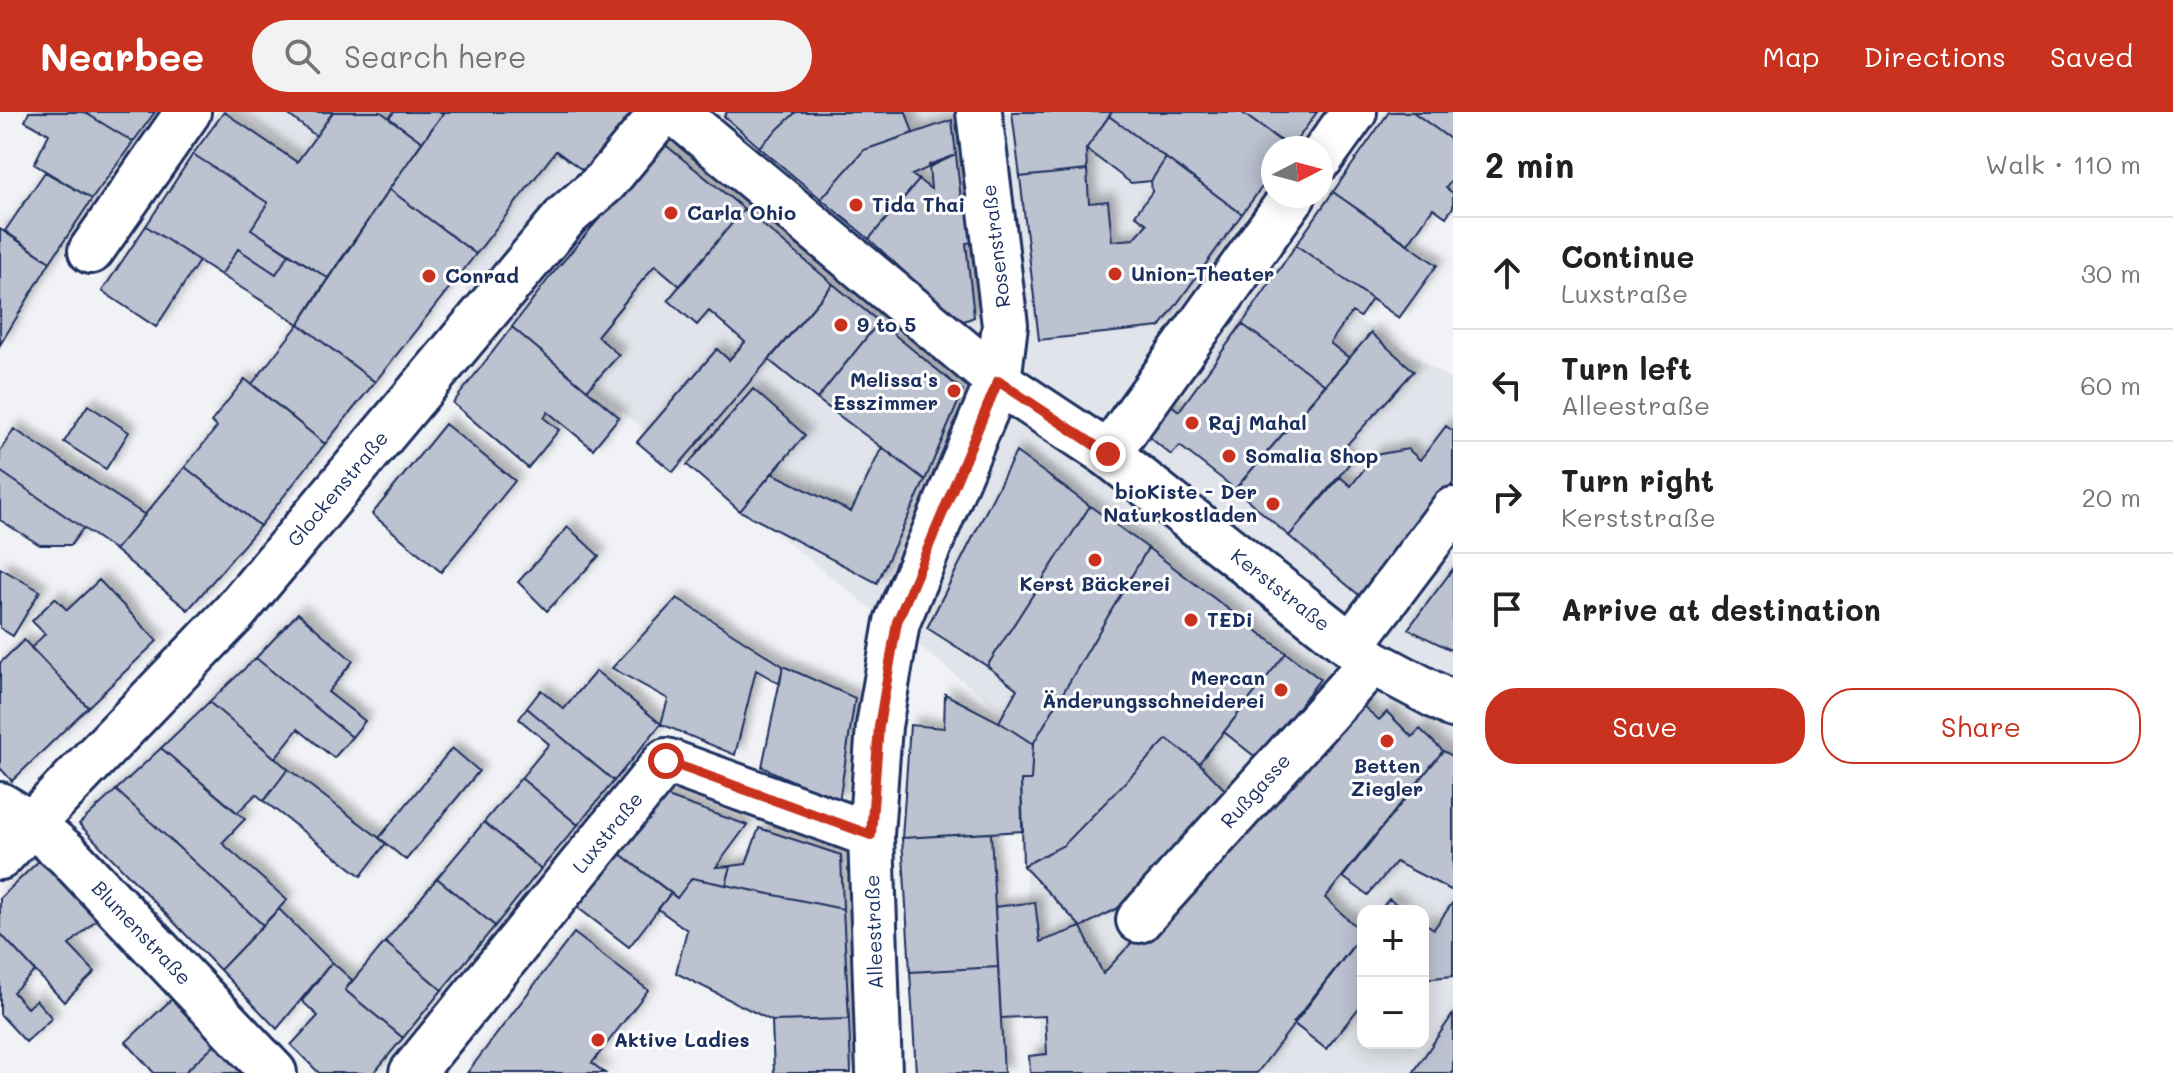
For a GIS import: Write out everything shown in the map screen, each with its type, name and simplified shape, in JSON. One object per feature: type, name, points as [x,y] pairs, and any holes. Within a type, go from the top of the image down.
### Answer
[{"type":"street","points":[[91,251],[188,112]]},
{"type":"street","name":"Glockenstraße","points":[[0,857],[16,815],[234,613],[566,216],[605,182],[663,112]]},
{"type":"street","name":"Kerststraße","points":[[675,112],[998,381],[1108,454],[1362,653],[1453,705]]},
{"type":"street","name":"Rosenstraße","points":[[979,112],[1005,325],[998,381]]},
{"type":"street","points":[[1333,141],[1354,112]]},
{"type":"street","points":[[1108,454],[1284,208]]},
{"type":"street","name":"Alleestraße","points":[[879,1073],[871,835],[879,726],[897,622],[998,381]]},
{"type":"street","name":"Rußgasse","points":[[1139,920],[1362,653],[1453,510]]},
{"type":"street","name":"Luxstraße","points":[[412,1073],[666,761],[871,835]]},
{"type":"street","name":"Blumenstraße","points":[[16,815],[67,854],[274,1073]]},
{"type":"shaded area","points":[[242,112],[1038,112],[1453,381],[1453,1073],[1042,1073],[1014,721]]},
{"type":"building","points":[[29,112],[84,112],[133,142],[92,199],[34,164],[49,134],[25,121]]},
{"type":"building","points":[[84,112],[155,112],[133,142]]},
{"type":"building","points":[[224,112],[297,162],[333,112],[381,112],[422,142],[328,278],[251,229],[268,203],[193,154]]},
{"type":"building","points":[[285,112],[333,112],[316,136]]},
{"type":"building","points":[[394,112],[444,112],[422,142],[389,118]]},
{"type":"building","points":[[444,112],[632,112],[585,172],[556,151],[476,254],[389,189]]},
{"type":"building","points":[[727,112],[796,112],[759,147],[724,116]]},
{"type":"building","points":[[796,112],[906,112],[913,133],[864,150],[821,199],[759,147]]},
{"type":"building","points":[[1012,112],[1112,112],[1086,149],[1087,170],[1020,177]]},
{"type":"building","points":[[1112,112],[1241,112],[1274,136],[1261,136],[1261,188],[1242,214],[1109,116]]},
{"type":"building","points":[[1241,112],[1317,112],[1300,136],[1274,136]]},
{"type":"building","points":[[1389,112],[1413,112],[1453,141],[1453,178],[1446,188],[1453,193],[1453,207],[1446,217],[1433,208],[1408,244],[1333,192]]},
{"type":"building","points":[[1413,112],[1453,112],[1453,141]]},
{"type":"building","points":[[1109,116],[1166,158],[1151,181],[1131,183],[1086,149]]},
{"type":"building","points":[[952,120],[956,155],[912,175],[919,180],[869,239],[821,199],[864,150]]},
{"type":"building","points":[[663,143],[744,209],[680,286],[655,265],[597,336],[619,355],[587,390],[512,327],[549,278]]},
{"type":"building","points":[[193,154],[268,203],[251,229],[289,254],[276,274],[238,249],[221,275],[146,226]]},
{"type":"building","points":[[956,155],[962,209],[970,209],[974,242],[966,243],[974,317],[959,323],[869,239],[919,180],[931,189],[929,165]]},
{"type":"building","name":"Union-Theater","points":[[1166,158],[1242,214],[1160,327],[1039,340],[1020,177],[1087,170],[1089,203],[1108,201],[1112,241],[1134,239],[1147,224],[1135,215],[1152,192],[1151,181]]},
{"type":"building","points":[[45,172],[92,199],[50,262],[5,231]]},
{"type":"building","points":[[389,189],[476,254],[375,382],[299,324]]},
{"type":"building","points":[[1333,192],[1437,265],[1399,318],[1296,245],[1322,208],[1333,208]]},
{"type":"building","points":[[744,209],[833,284],[673,472],[637,442],[717,349],[729,360],[745,342],[709,311],[697,325],[668,300]]},
{"type":"building","points":[[146,226],[199,261],[156,327],[102,291]]},
{"type":"building","points":[[0,229],[50,262],[0,345]]},
{"type":"building","points":[[1296,245],[1372,299],[1360,317],[1352,312],[1330,343],[1349,358],[1325,385],[1242,324]]},
{"type":"building","points":[[238,249],[276,274],[289,254],[328,278],[299,324],[221,275]]},
{"type":"building","points":[[833,284],[879,322],[817,399],[769,360]]},
{"type":"building","points":[[879,322],[963,391],[925,480],[817,399]]},
{"type":"building","points":[[299,324],[375,382],[325,444],[252,384]]},
{"type":"building","points":[[1242,324],[1325,385],[1235,489],[1180,446],[1171,455],[1147,435],[1170,404],[1179,411]]},
{"type":"building","points":[[512,327],[619,417],[593,449],[548,412],[544,418],[559,430],[528,468],[453,403]]},
{"type":"building","points":[[1371,333],[1414,371],[1342,450],[1350,463],[1289,536],[1235,489]]},
{"type":"building","points":[[245,379],[325,444],[260,526],[185,467],[217,427],[211,422]]},
{"type":"building","points":[[753,389],[805,435],[740,511],[687,465]]},
{"type":"building","points":[[88,405],[129,432],[106,469],[64,442]]},
{"type":"building","points":[[445,424],[515,481],[441,572],[372,514]]},
{"type":"building","points":[[1446,426],[1453,431],[1453,483],[1366,601],[1289,536],[1340,477],[1351,486],[1375,455],[1408,449],[1420,460]]},
{"type":"building","points":[[14,429],[145,515],[115,550],[0,471],[0,451]]},
{"type":"building","points":[[882,447],[925,480],[877,583],[740,511],[772,473],[851,512]]},
{"type":"building","points":[[1016,452],[1090,506],[987,666],[927,628]]},
{"type":"building","points":[[185,467],[260,526],[188,610],[115,550]]},
{"type":"building","points":[[0,471],[83,528],[71,545],[40,545],[0,520]]},
{"type":"building","points":[[1090,506],[1148,548],[1033,744],[999,722],[1017,689],[987,666]]},
{"type":"building","points":[[568,527],[599,556],[547,611],[518,582]]},
{"type":"building","points":[[1148,548],[1286,653],[1199,763],[1167,739],[1064,845],[1023,866],[1021,780],[1031,780],[1033,744]]},
{"type":"building","points":[[0,568],[40,591],[13,636],[0,628]]},
{"type":"building","points":[[1453,569],[1453,651],[1408,629]]},
{"type":"building","points":[[99,580],[157,641],[88,707],[31,648],[45,634],[32,621],[55,598],[67,610]]},
{"type":"building","points":[[677,598],[783,666],[780,684],[756,670],[735,755],[661,724],[668,699],[612,668]]},
{"type":"building","points":[[298,613],[353,661],[328,692],[365,721],[352,737],[256,658]]},
{"type":"building","points":[[24,640],[88,707],[12,781],[0,768],[0,663]]},
{"type":"building","points":[[1286,653],[1320,679],[1258,759],[1224,732]]},
{"type":"building","points":[[256,658],[352,737],[334,758],[298,729],[275,758],[209,702]]},
{"type":"building","points":[[783,666],[855,698],[839,802],[762,767]]},
{"type":"building","points":[[596,671],[661,724],[614,781],[527,708],[541,690],[564,709]]},
{"type":"building","points":[[945,694],[1033,744],[1031,780],[1021,780],[1023,831],[902,838],[910,725],[944,728]]},
{"type":"building","points":[[1355,699],[1379,720],[1387,712],[1412,737],[1420,729],[1443,751],[1325,898],[1357,927],[1357,941],[1257,1073],[1030,1073],[1029,1056],[1047,1054],[1045,1016],[1001,1018],[995,907],[1035,902],[1040,942],[1081,927],[1103,974]]},
{"type":"building","points":[[209,702],[288,769],[264,801],[256,794],[237,813],[161,748]]},
{"type":"building","points":[[527,708],[614,781],[578,825],[521,778],[549,744],[519,719]]},
{"type":"building","points":[[1167,739],[1199,763],[1228,793],[1120,907],[1081,927],[1023,866],[1064,845]]},
{"type":"building","points":[[161,748],[245,819],[222,843],[287,900],[263,925],[116,790]]},
{"type":"building","points":[[452,748],[479,771],[406,860],[379,838]]},
{"type":"building","points":[[1443,751],[1453,756],[1453,891],[1396,862],[1368,895],[1343,877]]},
{"type":"building","points":[[288,769],[386,843],[361,876],[264,801]]},
{"type":"building","points":[[521,778],[578,825],[541,869],[484,822]]},
{"type":"building","points":[[116,790],[263,925],[220,970],[79,824]]},
{"type":"building","points":[[662,795],[747,825],[716,867],[731,866],[726,885],[692,878],[677,898],[619,853]]},
{"type":"building","points":[[484,822],[541,869],[495,926],[437,878]]},
{"type":"building","points":[[759,828],[841,855],[843,909],[726,885],[731,866],[746,864]]},
{"type":"building","points":[[991,833],[998,967],[910,972],[902,838]]},
{"type":"building","points":[[619,853],[671,893],[629,947],[577,907]]},
{"type":"building","points":[[42,858],[98,918],[69,945],[95,972],[64,1002],[0,933],[0,898]]},
{"type":"building","points":[[437,878],[495,926],[442,990],[385,942]]},
{"type":"building","points":[[692,878],[843,909],[849,1019],[772,1021],[676,973],[687,930],[658,909],[671,893],[677,898]]},
{"type":"building","points":[[1389,899],[1398,905],[1384,905]]},
{"type":"building","points":[[1453,902],[1453,976],[1429,978],[1429,926],[1434,929]]},
{"type":"building","points":[[279,909],[332,962],[277,1029],[220,970]]},
{"type":"building","points":[[0,933],[35,971],[13,992],[27,1008],[36,1000],[52,1018],[26,1042],[0,1014]]},
{"type":"building","points":[[574,933],[648,990],[592,1063],[605,1073],[467,1073]]},
{"type":"building","points":[[1357,941],[1357,1010],[1326,1049],[1293,1023]]},
{"type":"building","points":[[385,942],[442,990],[403,1038],[345,990]]},
{"type":"building","points":[[332,962],[352,980],[345,990],[403,1038],[374,1073],[319,1073],[291,1045],[318,1016],[302,1001]]},
{"type":"building","points":[[998,967],[1004,1073],[916,1073],[910,972]]},
{"type":"building","points":[[175,996],[216,1043],[184,1073],[154,1073],[126,1042]]},
{"type":"building","points":[[1453,1014],[1453,1073],[1413,1073]]},
{"type":"building","points":[[849,1019],[851,1073],[774,1073],[772,1021]]},
{"type":"building","points":[[216,1043],[244,1073],[184,1073]]},
{"type":"place","name":"Tida Thai","points":[[856,205]]},
{"type":"place","name":"Carla Ohio","points":[[671,213]]},
{"type":"place","name":"Union-Theater","points":[[1115,274]]},
{"type":"place","name":"Conrad","points":[[429,276]]},
{"type":"place","name":"9 to 5","points":[[841,325]]},
{"type":"place","name":"Melissa's Esszimmer","points":[[954,391]]},
{"type":"place","name":"Raj Mahal","points":[[1192,423]]},
{"type":"place","name":"Somalia Shop","points":[[1229,456]]},
{"type":"place","name":"bioKiste - Der Naturkostladen","points":[[1273,504]]},
{"type":"place","name":"Kerst Bäckerei","points":[[1095,560]]},
{"type":"place","name":"TEDi","points":[[1191,620]]},
{"type":"place","name":"Mercan Änderungsschneiderei","points":[[1281,690]]},
{"type":"place","name":"Betten Ziegler","points":[[1387,741]]},
{"type":"place","name":"Aktive Ladies","points":[[598,1040]]},
{"type":"route","points":[[666,761],[871,835],[879,726],[897,622],[998,381],[1108,454]]}]
